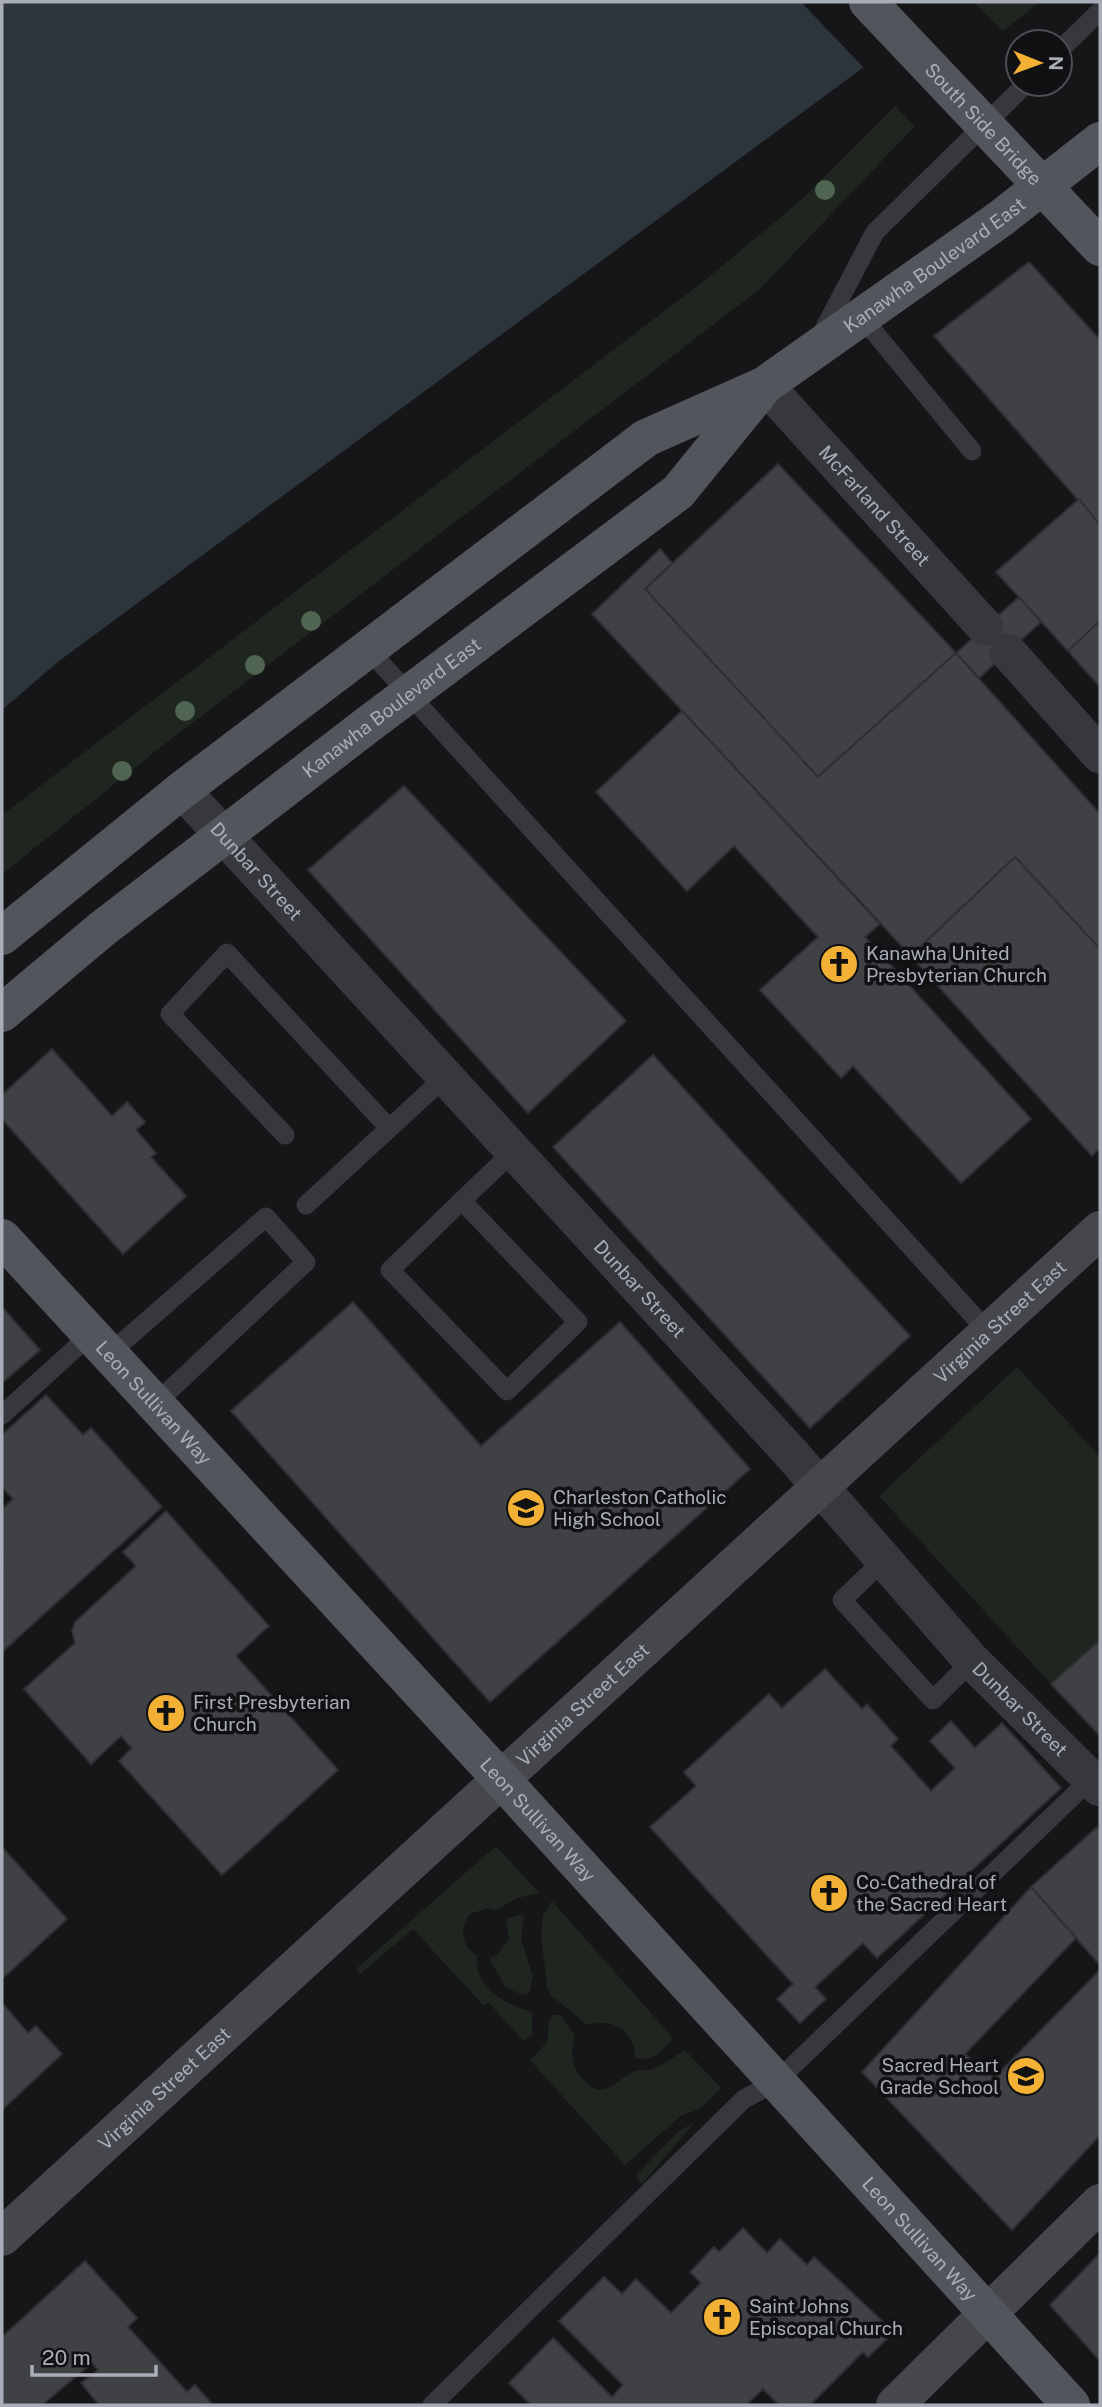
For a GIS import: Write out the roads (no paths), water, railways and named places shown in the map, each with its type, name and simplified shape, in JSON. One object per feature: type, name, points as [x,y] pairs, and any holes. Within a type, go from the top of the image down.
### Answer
[{"type":"main road","name":"South Side Bridge","points":[[869,2],[1100,247]]},
{"type":"main road","name":"Kanawha Boulevard East","points":[[2,936],[182,790],[646,438],[765,385],[1000,219],[1100,141]]},
{"type":"main road","name":"Kanawha Boulevard East","points":[[2,1013],[102,929],[678,492],[765,385]]},
{"type":"main road","name":"Virginia Street East","points":[[2,2237],[822,1489],[1100,1230]]},
{"type":"main road","name":"Leon Sullivan Way","points":[[2,1238],[501,1779],[1071,2405]]},
{"type":"main road","points":[[895,2405],[1100,2203]]},
{"type":"street","name":"McFarland Street","points":[[765,385],[1100,755]]},
{"type":"street","name":"Dunbar Street","points":[[182,790],[223,838],[822,1489],[972,1661],[1097,1778]]},
{"type":"lane","points":[[1074,36],[1100,11]]},
{"type":"lane","points":[[813,351],[874,232],[1012,98]]},
{"type":"lane","points":[[861,316],[972,451]]},
{"type":"lane","points":[[368,649],[989,1333]]},
{"type":"lane","points":[[285,1135],[170,1014],[227,953],[389,1128]]},
{"type":"lane","points":[[306,1205],[444,1078]]},
{"type":"lane","points":[[461,1201],[578,1322],[507,1391],[390,1270],[461,1201],[513,1152]]},
{"type":"lane","points":[[2,1416],[266,1217],[306,1262],[155,1404]]},
{"type":"lane","points":[[884,1560],[842,1600],[933,1700],[972,1661]]},
{"type":"lane","points":[[432,2405],[744,2099],[776,2082],[1097,1778]]},
{"type":"place","name":"Kanawha United Presbyterian Church","points":[[839,964]]},
{"type":"place","name":"Charleston Catholic High School","points":[[526,1508]]},
{"type":"place","name":"First Presbyterian Church","points":[[166,1713]]},
{"type":"place","name":"Co-Cathedral of the Sacred Heart","points":[[829,1893]]},
{"type":"place","name":"Sacred Heart Grade School","points":[[1026,2076]]},
{"type":"place","name":"Saint Johns Episcopal Church","points":[[722,2317]]}]
